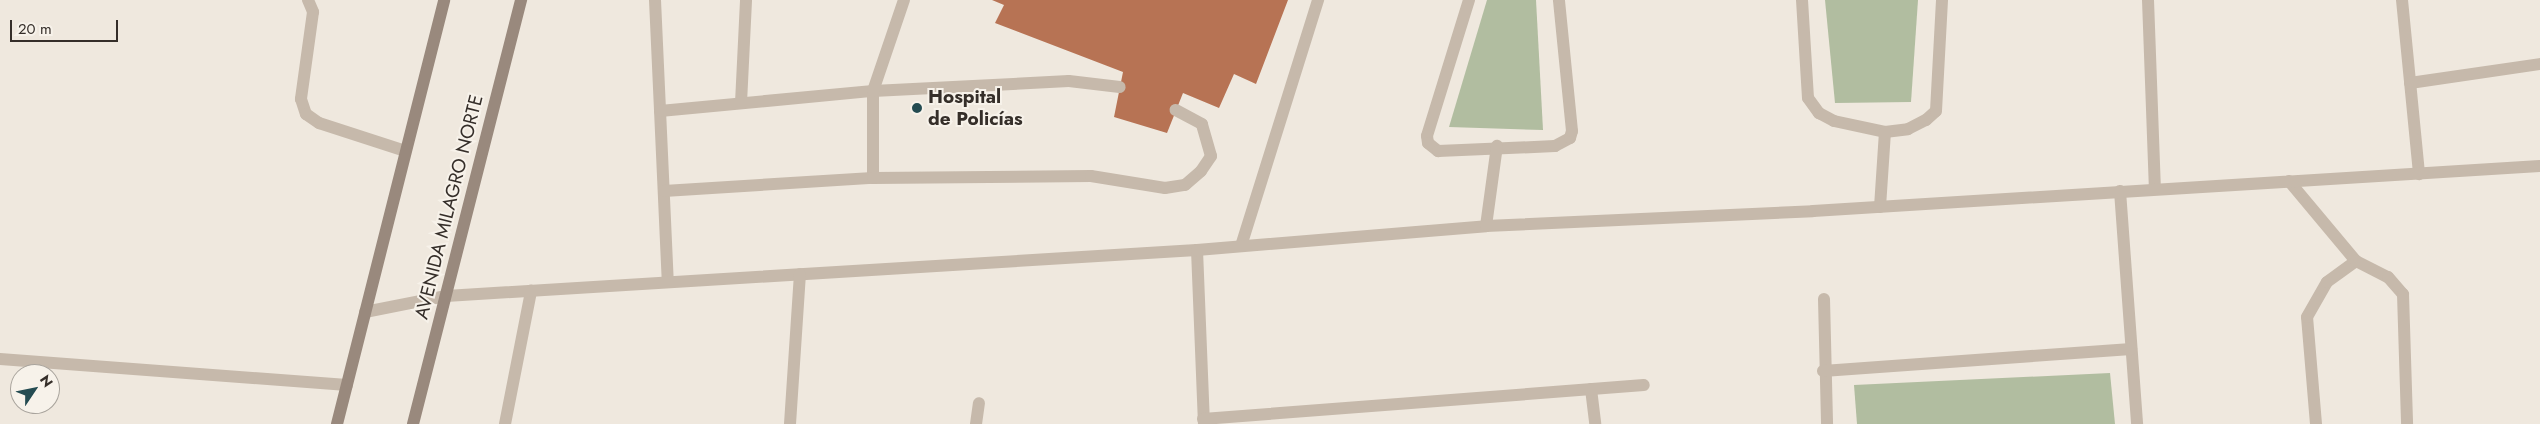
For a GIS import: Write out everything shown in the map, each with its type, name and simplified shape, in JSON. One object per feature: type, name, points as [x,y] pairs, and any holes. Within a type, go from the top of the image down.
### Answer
[{"type":"main road","points":[[337,424],[444,0]]},
{"type":"main road","name":"AVENIDA MILAGRO NORTE","points":[[413,424],[521,0]]},
{"type":"street","points":[[308,0],[313,12],[301,99],[306,114],[319,123],[405,150]]},
{"type":"street","points":[[656,0],[668,282]]},
{"type":"street","points":[[741,103],[746,0]]},
{"type":"street","points":[[873,178],[873,91],[904,0]]},
{"type":"street","points":[[1241,246],[1318,0]]},
{"type":"street","points":[[1470,0],[1427,136],[1428,142],[1438,151],[1497,146],[1555,146],[1570,138],[1572,130],[1559,0]]},
{"type":"street","points":[[1802,0],[1808,98],[1818,113],[1834,121],[1885,132],[1908,129],[1926,120],[1936,111],[1942,0]]},
{"type":"street","points":[[2148,0],[2155,188]]},
{"type":"street","points":[[2402,0],[2419,174]]},
{"type":"street","points":[[2410,84],[2540,64]]},
{"type":"street","points":[[660,111],[873,91],[1068,81],[1120,87]]},
{"type":"street","points":[[664,191],[873,178],[1091,176],[1166,188],[1185,185],[1201,171],[1211,156],[1202,124],[1176,110]]},
{"type":"street","points":[[1880,207],[1885,132]]},
{"type":"street","points":[[1486,226],[1497,146]]},
{"type":"street","points":[[365,312],[446,296],[1197,250],[1486,226],[1880,207],[2155,188],[2540,166]]},
{"type":"street","points":[[2289,181],[2356,261],[2388,277],[2403,294],[2407,424]]},
{"type":"street","points":[[2120,191],[2137,424]]},
{"type":"street","points":[[1197,250],[1203,421],[1644,385]]},
{"type":"street","points":[[2316,424],[2307,316],[2327,282],[2356,261]]},
{"type":"street","points":[[790,424],[800,274]]},
{"type":"street","points":[[504,424],[531,291]]},
{"type":"street","points":[[1824,299],[1823,372],[1826,424]]},
{"type":"street","points":[[1823,372],[2131,349]]},
{"type":"street","points":[[0,359],[346,385]]},
{"type":"street","points":[[1591,389],[1595,424]]},
{"type":"street","points":[[976,424],[979,402]]},
{"type":"green space","points":[[1487,0],[1536,0],[1543,130],[1449,127]]},
{"type":"green space","points":[[1825,0],[1918,0],[1911,102],[1835,103]]},
{"type":"green space","points":[[2110,373],[2115,424],[1857,424],[1854,385]]},
{"type":"building","name":"Hospital de Policías","points":[[992,0],[1288,0],[1256,84],[1234,74],[1219,108],[1183,93],[1167,133],[1114,117],[1123,72],[995,23],[1004,5]]},
{"type":"place","name":"Hospital de Policías","points":[[917,108]]}]
